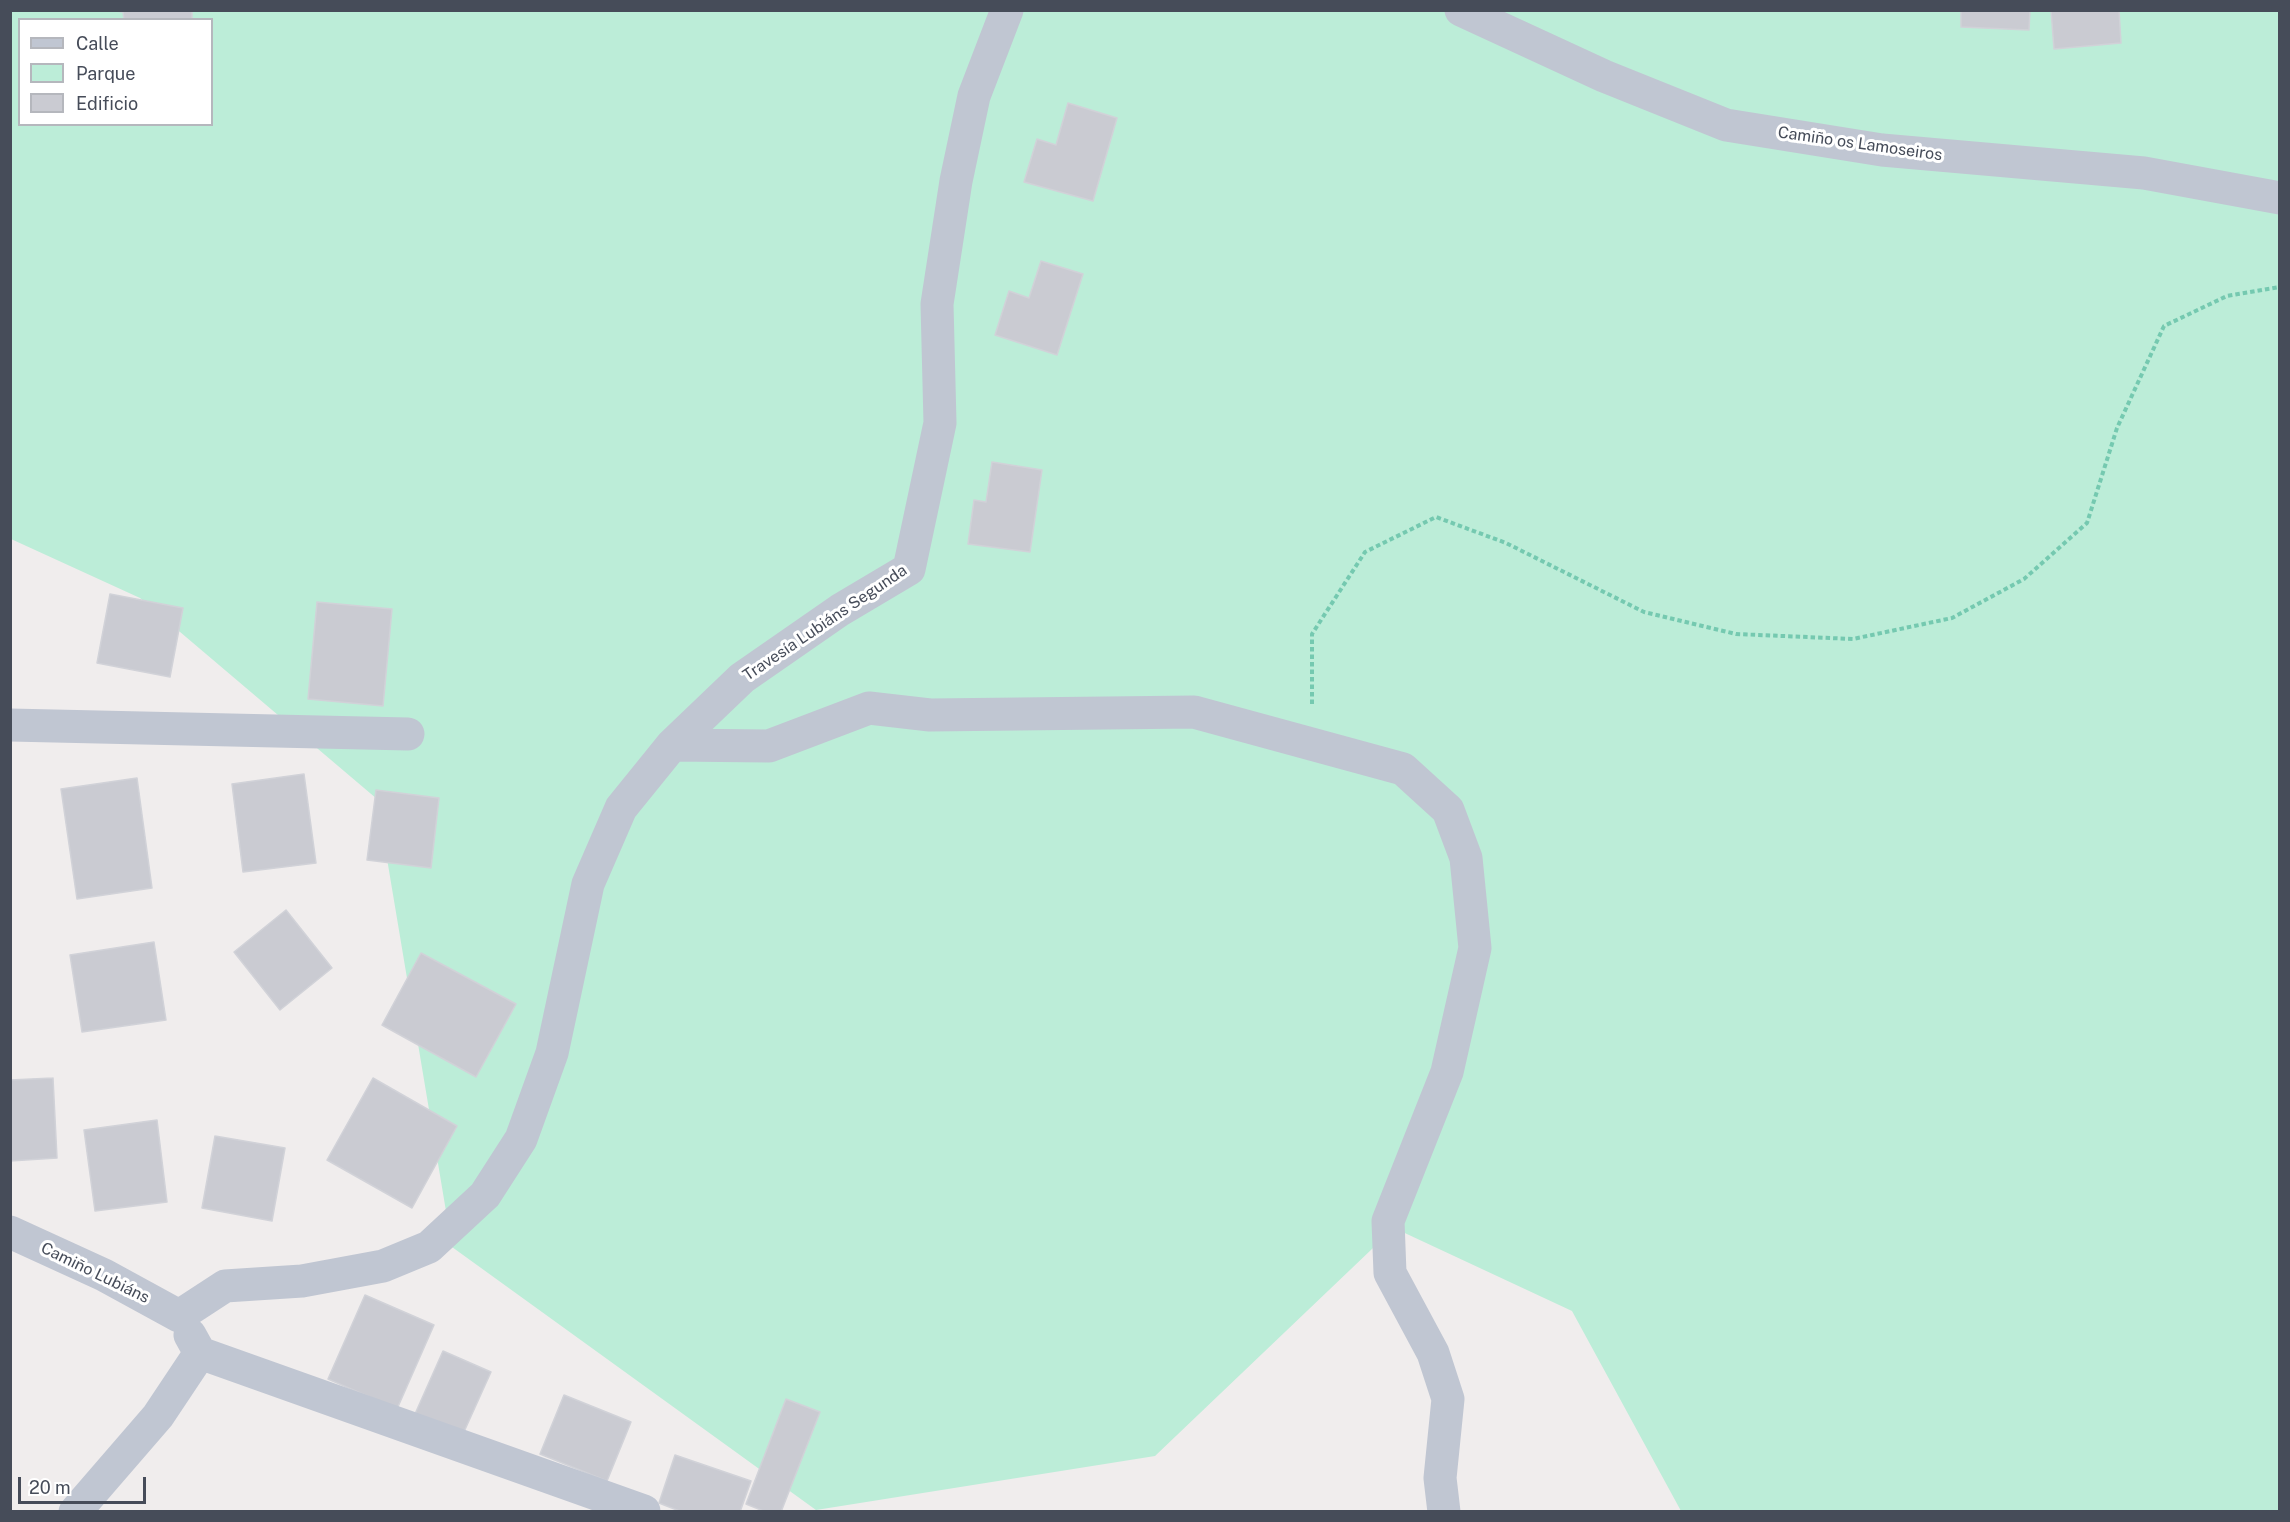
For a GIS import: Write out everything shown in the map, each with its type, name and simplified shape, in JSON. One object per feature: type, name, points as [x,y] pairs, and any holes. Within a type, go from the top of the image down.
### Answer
[{"type":"street","name":"Travesía Lubiáns Segunda","points":[[179,1316],[225,1286],[302,1281],[383,1266],[429,1247],[485,1195],[521,1139],[552,1053],[588,885],[621,808],[672,745],[742,678],[840,610],[909,569],[940,423],[937,304],[956,180],[974,96],[1007,10]]},
{"type":"street","name":"Camiño os Lamoseiros","points":[[1461,10],[1604,76],[1726,125],[1882,150],[2144,173],[2280,198]]},
{"type":"street","points":[[672,745],[769,746],[869,708],[930,715],[1194,712],[1312,742],[1403,769],[1448,810],[1466,858],[1476,948],[1447,1072],[1388,1221],[1390,1273],[1433,1353],[1448,1399],[1440,1478],[1444,1512]]},
{"type":"street","points":[[10,726],[408,734]]},
{"type":"street","name":"Camiño Lubiáns","points":[[10,1232],[104,1275],[179,1316]]},
{"type":"street","points":[[179,1316],[200,1353],[644,1511]]},
{"type":"street","points":[[75,1512],[158,1416],[200,1353]]},
{"type":"path","points":[[1312,742],[1312,634],[1365,552],[1436,517],[1506,543],[1644,612],[1736,634],[1853,639],[1952,618],[2024,579],[2087,523],[2116,428],[2164,326],[2227,296],[2280,287]]},
{"type":"green space","points":[[11,11],[2279,11],[2279,1511],[1681,1511],[1572,1311],[1394,1228],[1155,1456],[816,1510],[452,1247],[377,799],[140,598],[11,539]]},
{"type":"building","points":[[108,10],[192,10],[192,18],[124,18],[123,12]]},
{"type":"building","points":[[1961,10],[2030,10],[2029,30],[1961,27]]},
{"type":"building","points":[[2051,10],[2119,10],[2121,43],[2054,49]]},
{"type":"building","points":[[1068,103],[1117,118],[1093,201],[1024,182],[1037,139],[1056,145]]},
{"type":"building","points":[[1041,261],[1083,274],[1057,355],[995,335],[1009,291],[1029,298]]},
{"type":"building","points":[[992,462],[1042,470],[1030,552],[968,544],[974,500],[986,502]]},
{"type":"building","points":[[110,594],[183,608],[170,677],[97,663]]},
{"type":"building","points":[[317,602],[392,609],[383,706],[308,699]]},
{"type":"building","points":[[304,774],[316,863],[243,872],[232,784]]},
{"type":"building","points":[[137,778],[152,888],[77,899],[61,789]]},
{"type":"building","points":[[376,790],[439,798],[431,868],[367,860]]},
{"type":"building","points":[[286,910],[332,968],[280,1010],[234,952]]},
{"type":"building","points":[[154,942],[166,1020],[82,1032],[70,955]]},
{"type":"building","points":[[421,953],[516,1004],[476,1077],[382,1025]]},
{"type":"building","points":[[53,1078],[57,1158],[10,1161],[10,1080]]},
{"type":"building","points":[[373,1078],[457,1126],[412,1208],[327,1160]]},
{"type":"building","points":[[157,1120],[167,1202],[95,1211],[84,1130]]},
{"type":"building","points":[[215,1136],[285,1148],[272,1221],[202,1208]]},
{"type":"building","points":[[365,1295],[434,1325],[397,1409],[328,1379]]},
{"type":"building","points":[[443,1351],[491,1372],[463,1434],[415,1414]]},
{"type":"building","points":[[564,1395],[631,1422],[607,1481],[540,1454]]},
{"type":"building","points":[[786,1399],[820,1412],[781,1512],[766,1512],[746,1504]]},
{"type":"building","points":[[675,1455],[751,1481],[740,1512],[682,1512],[659,1503]]}]
